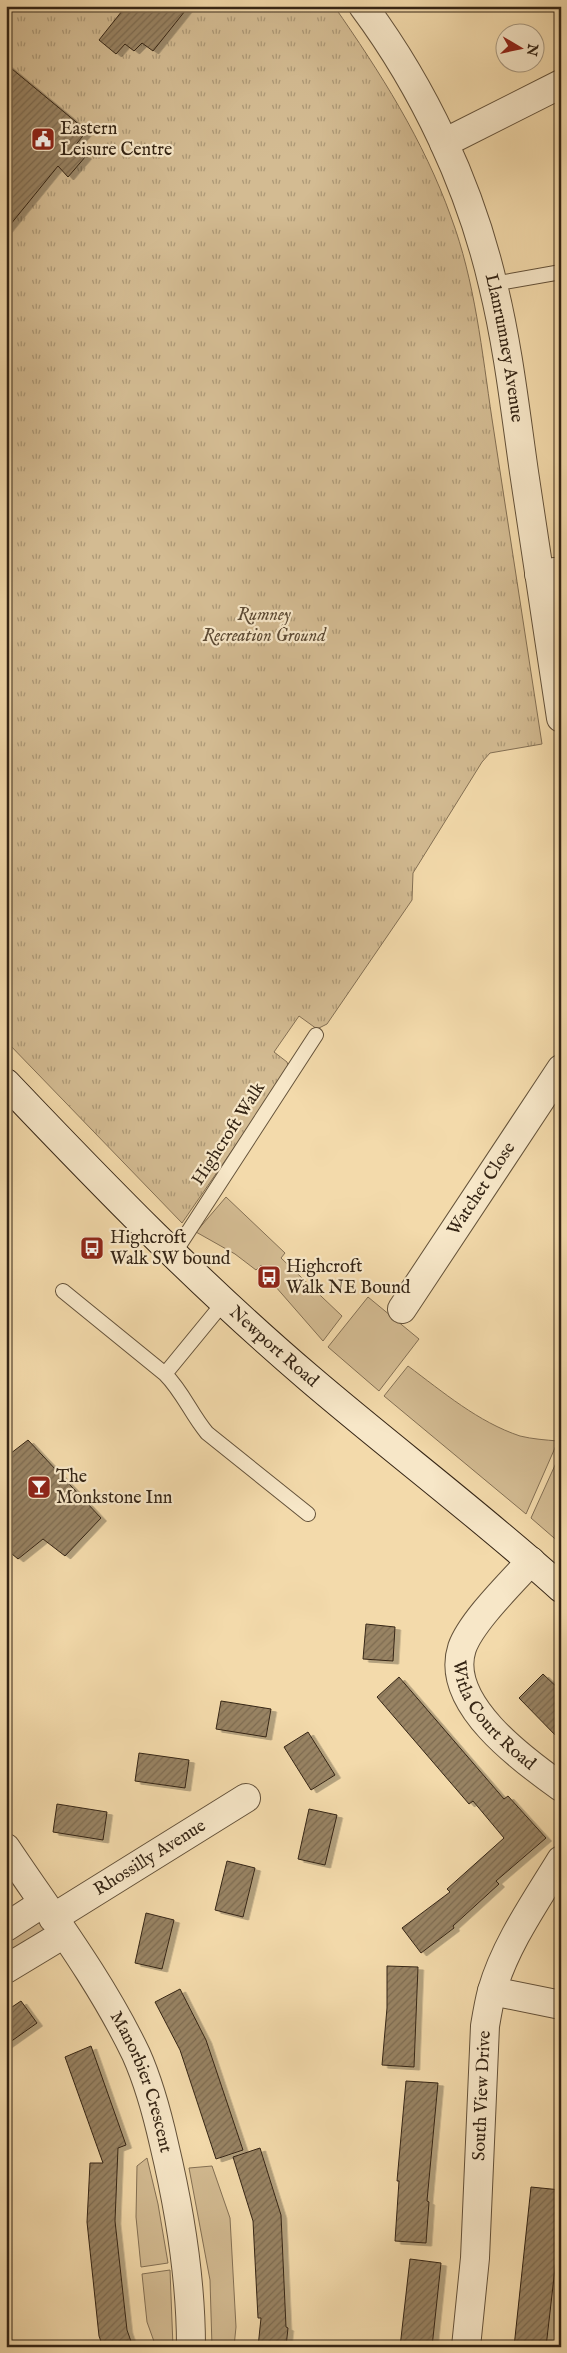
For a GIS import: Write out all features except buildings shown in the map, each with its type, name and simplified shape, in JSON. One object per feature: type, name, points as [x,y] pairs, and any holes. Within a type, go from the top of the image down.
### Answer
[{"type":"street","name":"Llanrumney Avenue","points":[[362,6],[400,62],[444,143],[473,214],[493,284],[550,572],[561,718]]},
{"type":"street","points":[[444,143],[561,84]]},
{"type":"street","name":"Watchet Close","points":[[402,1309],[561,1069]]},
{"type":"street","name":"Newport Road","points":[[6,1083],[173,1255],[224,1302],[309,1378],[561,1588]]},
{"type":"street","name":"Witla Court Road","points":[[530,1561],[472,1629],[462,1648],[460,1661],[463,1683],[472,1706],[513,1749],[561,1787]]},
{"type":"street","name":"Rhossilly Avenue","points":[[53,1918],[246,1798]]},
{"type":"street","name":"Manorbier Crescent","points":[[6,1848],[121,2026],[136,2054],[154,2101],[169,2163],[186,2254],[191,2310],[191,2347]]},
{"type":"street","name":"South View Drive","points":[[466,2347],[475,2258],[482,2057],[485,2026],[492,1991],[504,1960],[561,1860]]},
{"type":"street","points":[[6,1927],[53,1918]]},
{"type":"street","points":[[6,1969],[53,1918]]},
{"type":"street","points":[[492,1991],[561,2005]]},
{"type":"lane","points":[[493,284],[561,272]]},
{"type":"lane","name":"Highcroft Walk","points":[[173,1255],[316,1035]]},
{"type":"lane","points":[[63,1291],[177,1385],[207,1433],[308,1514]]},
{"type":"lane","points":[[165,1374],[224,1302]]},
{"type":"green space","name":"Rumney Recreation Ground","points":[[6,6],[334,6],[368,56],[414,134],[440,189],[459,241],[477,317],[542,744],[490,753],[482,762],[413,873],[412,900],[327,1024],[317,1029],[299,1016],[274,1052],[287,1062],[289,1068],[182,1223],[6,1041]]},
{"type":"green space","points":[[226,1197],[285,1253],[281,1258],[342,1316],[323,1341],[275,1286],[279,1281],[261,1265],[256,1270],[235,1254],[196,1232]]},
{"type":"green space","points":[[368,1297],[419,1339],[379,1391],[328,1347]]},
{"type":"green space","points":[[408,1366],[475,1415],[490,1423],[520,1436],[558,1441],[526,1514],[384,1396]]},
{"type":"green space","points":[[561,1452],[561,1544],[531,1518]]},
{"type":"green space","points":[[38,1921],[44,1926],[45,1931],[6,1958],[6,1939]]},
{"type":"green space","points":[[147,2158],[158,2204],[168,2263],[141,2267],[136,2217],[137,2166]]},
{"type":"green space","points":[[212,2166],[230,2218],[236,2327],[234,2347],[212,2347],[210,2280],[189,2168]]},
{"type":"green space","points":[[170,2270],[173,2347],[156,2347],[147,2322],[142,2274]]},
{"type":"place","name":"Eastern Leisure Centre","points":[[43,139]]},
{"type":"place","name":"Highcroft Walk SW bound","points":[[92,1248]]},
{"type":"place","name":"Highcroft Walk NE Bound","points":[[269,1277]]},
{"type":"place","name":"The Monkstone Inn","points":[[39,1487]]}]
